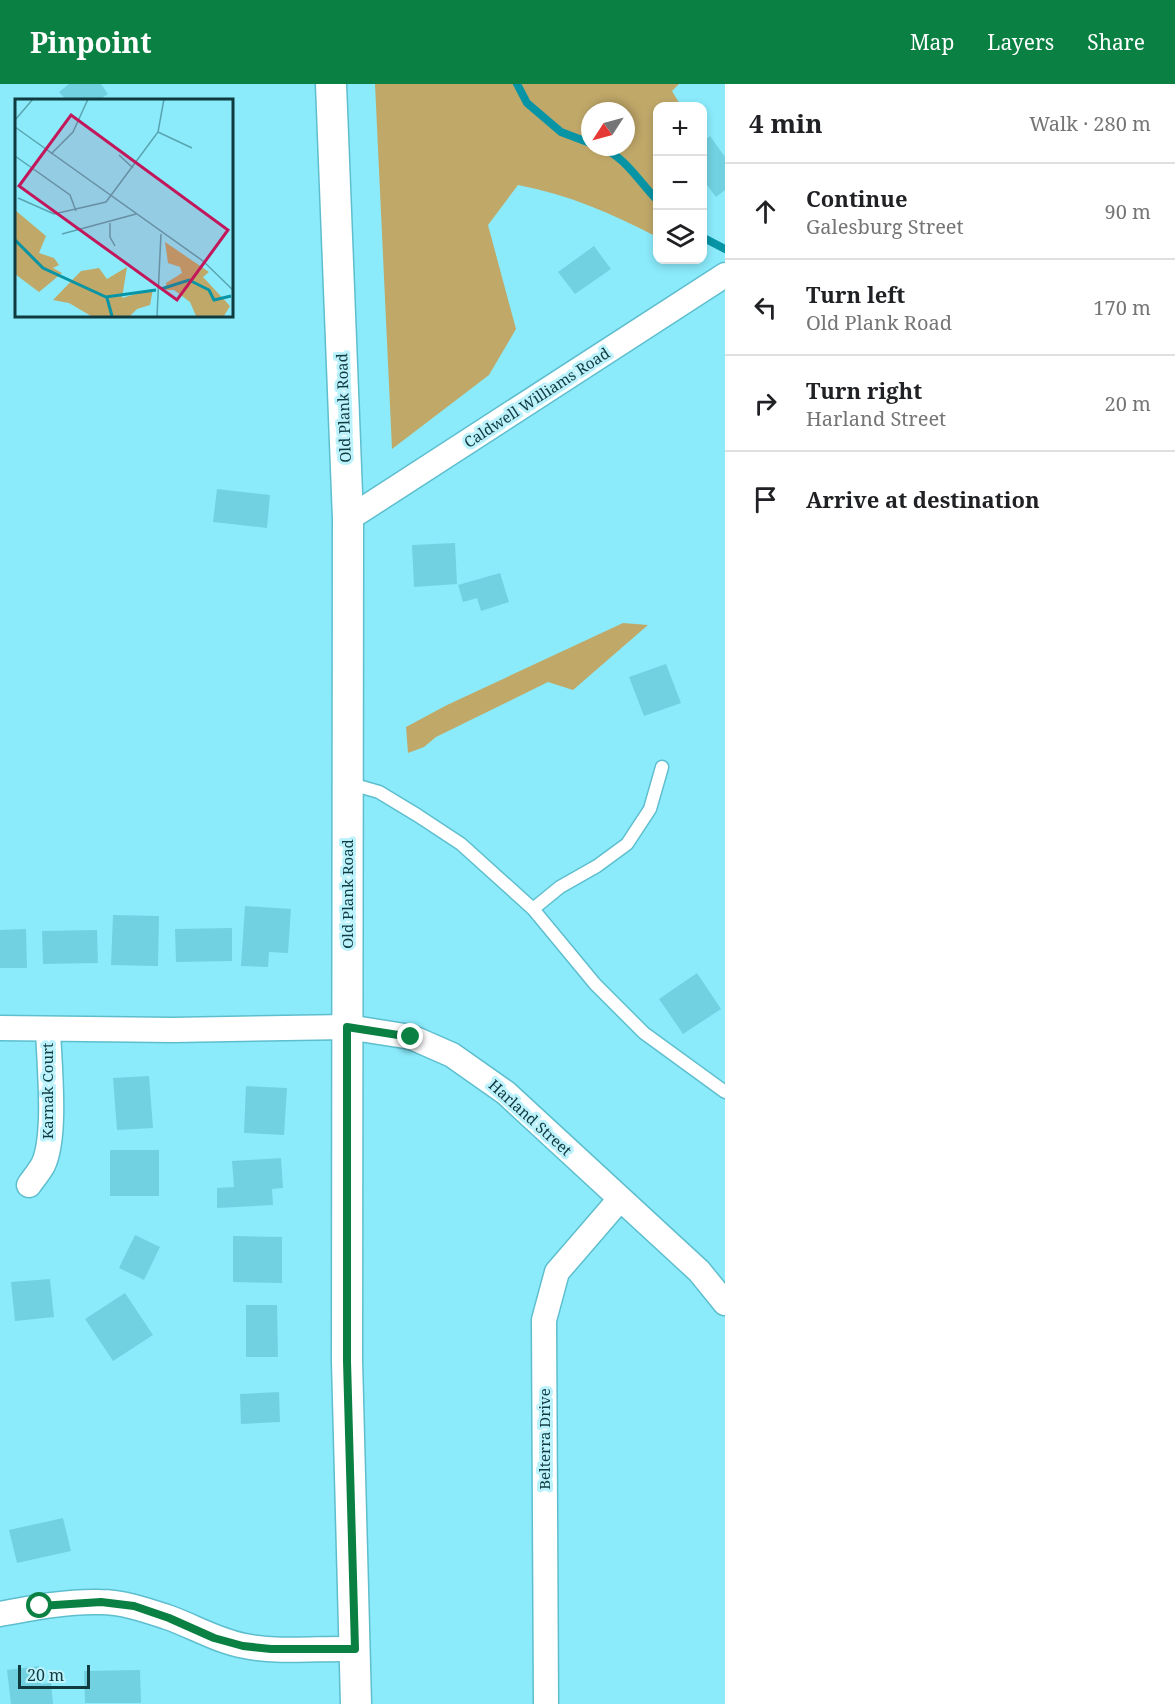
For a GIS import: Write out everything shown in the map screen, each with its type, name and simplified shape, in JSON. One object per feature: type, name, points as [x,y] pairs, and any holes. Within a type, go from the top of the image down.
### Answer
[{"type":"street","name":"Old Plank Road","points":[[331,84],[348,519],[347,1361],[356,1704]]},
{"type":"street","name":"Caldwell Williams Road","points":[[348,519],[725,274]]},
{"type":"street","name":"Harland Street","points":[[0,1028],[173,1030],[347,1027],[411,1037],[452,1055],[506,1093],[699,1271],[725,1303]]},
{"type":"street","name":"Karnak Court","points":[[29,1185],[43,1165],[50,1142],[48,1029]]},
{"type":"street","name":"Belterra Drive","points":[[546,1704],[544,1320],[557,1272],[620,1199]]},
{"type":"street","points":[[0,1614],[40,1606],[101,1602],[134,1606],[169,1618],[214,1638],[243,1646],[271,1649],[355,1649]]},
{"type":"lane","points":[[532,909],[560,887],[597,866],[627,844],[650,809],[662,767]]},
{"type":"lane","points":[[348,783],[379,792],[461,844],[532,909],[595,984],[644,1033],[725,1092]]},
{"type":"shaded area","points":[[375,84],[679,84],[672,91],[679,102],[653,102],[653,235],[589,206],[518,185],[488,225],[516,329],[489,375],[392,449]]},
{"type":"shaded area","points":[[623,623],[648,625],[573,690],[548,682],[436,737],[424,747],[408,753],[406,727],[447,705]]},
{"type":"building","points":[[69,84],[101,84],[108,94],[100,99],[65,99],[59,92]]},
{"type":"building","points":[[710,136],[725,157],[725,190],[716,197],[707,185],[707,138]]},
{"type":"building","points":[[594,246],[611,269],[575,294],[558,272]]},
{"type":"building","points":[[217,489],[270,495],[267,528],[213,522]]},
{"type":"building","points":[[455,543],[457,584],[414,587],[412,545]]},
{"type":"building","points":[[500,573],[509,602],[481,611],[477,598],[463,602],[458,585]]},
{"type":"building","points":[[666,664],[681,703],[644,716],[629,677]]},
{"type":"building","points":[[245,906],[291,909],[288,953],[269,952],[268,967],[241,966]]},
{"type":"building","points":[[113,915],[159,916],[158,966],[111,965]]},
{"type":"building","points":[[232,928],[232,961],[176,962],[175,929]]},
{"type":"building","points":[[26,929],[27,968],[0,968],[0,930]]},
{"type":"building","points":[[97,930],[98,963],[43,964],[42,931]]},
{"type":"building","points":[[697,973],[721,1009],[683,1034],[659,999]]},
{"type":"building","points":[[149,1076],[153,1128],[117,1130],[113,1078]]},
{"type":"building","points":[[246,1086],[287,1088],[284,1135],[244,1133]]},
{"type":"building","points":[[110,1150],[159,1150],[159,1196],[110,1196]]},
{"type":"building","points":[[281,1158],[283,1188],[272,1189],[273,1205],[217,1208],[217,1188],[234,1187],[232,1161]]},
{"type":"building","points":[[135,1235],[160,1247],[144,1280],[119,1268]]},
{"type":"building","points":[[233,1236],[282,1237],[282,1283],[233,1282]]},
{"type":"building","points":[[50,1279],[54,1317],[15,1321],[11,1282]]},
{"type":"building","points":[[125,1293],[153,1335],[113,1361],[85,1319]]},
{"type":"building","points":[[246,1305],[277,1305],[278,1357],[246,1357]]},
{"type":"building","points":[[279,1392],[280,1422],[241,1424],[240,1394]]},
{"type":"building","points":[[63,1518],[71,1551],[17,1563],[9,1530]]},
{"type":"building","points":[[39,1666],[41,1684],[51,1683],[53,1704],[11,1704],[7,1670]]},
{"type":"building","points":[[140,1670],[141,1703],[85,1703],[84,1671]]},
{"type":"waterway","points":[[517,84],[527,103],[561,132],[581,140]]},
{"type":"waterway","points":[[616,156],[625,163],[653,195]]},
{"type":"waterway","points":[[707,240],[725,249]]},
{"type":"route","points":[[40,1606],[101,1602],[134,1606],[169,1618],[214,1638],[243,1646],[271,1649],[355,1649],[347,1361],[347,1027],[411,1037]]}]
